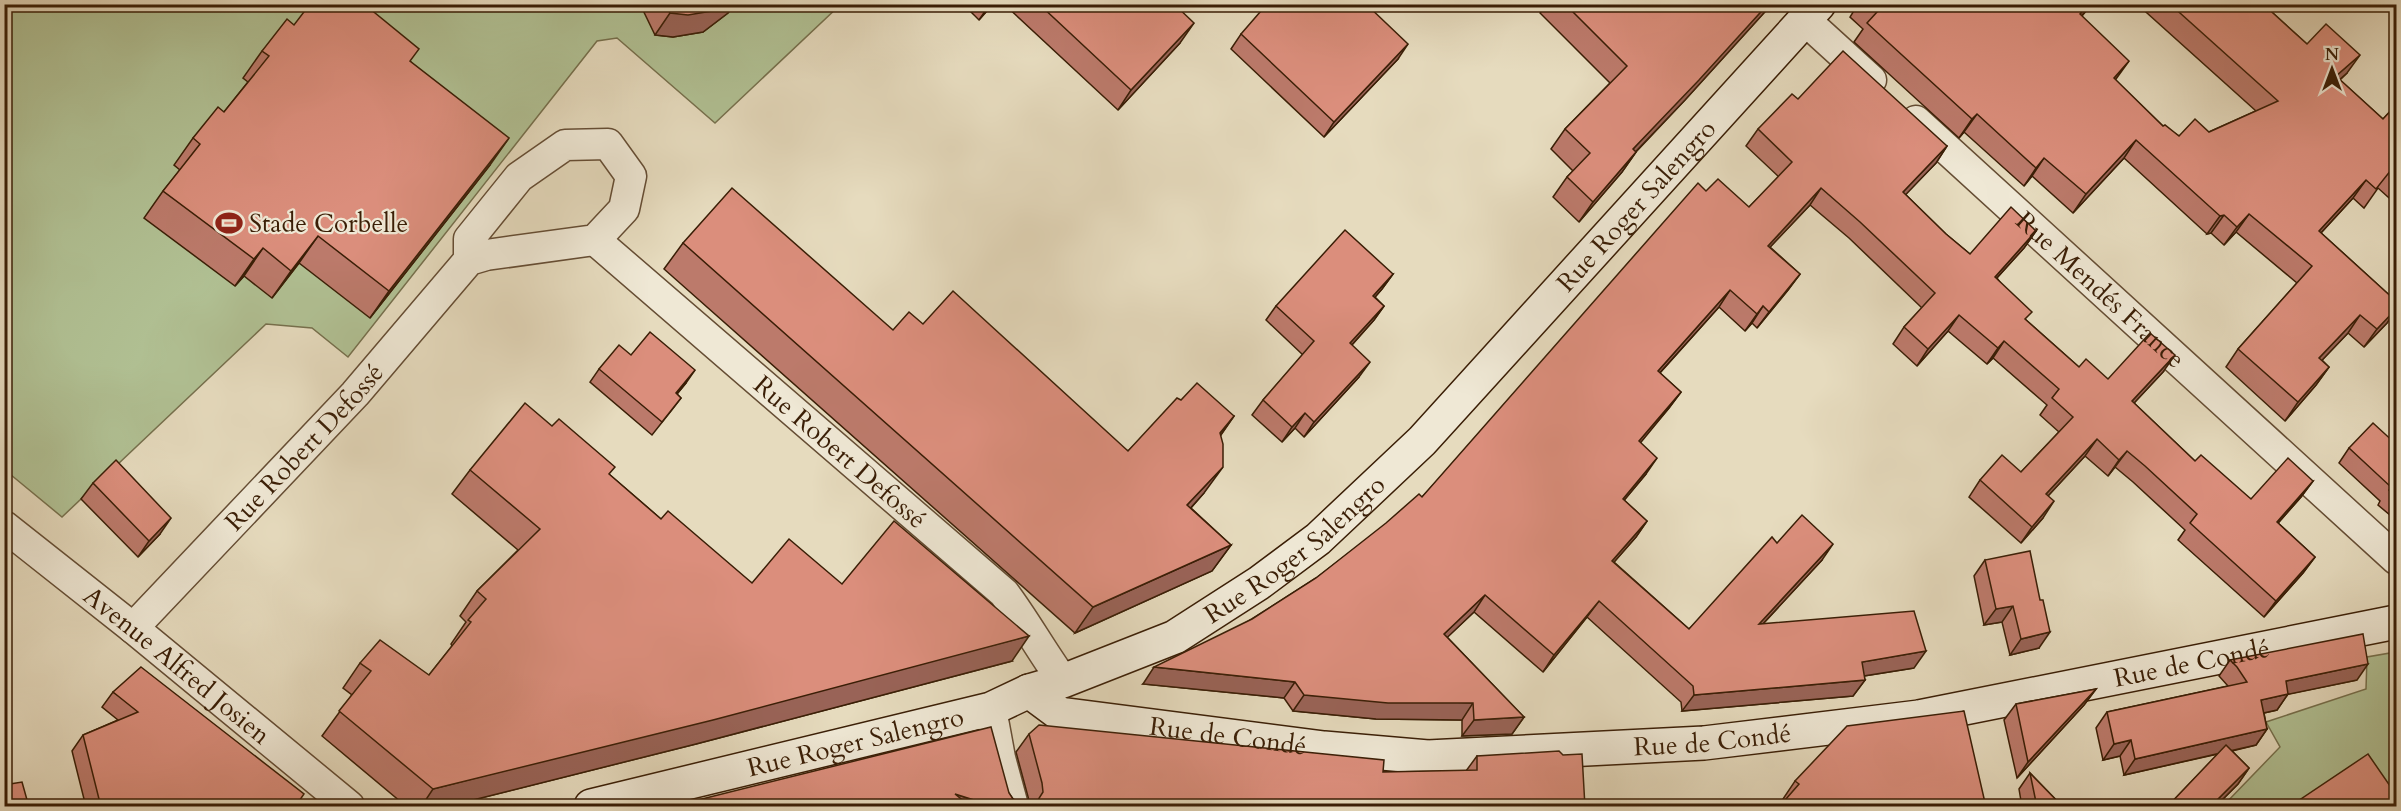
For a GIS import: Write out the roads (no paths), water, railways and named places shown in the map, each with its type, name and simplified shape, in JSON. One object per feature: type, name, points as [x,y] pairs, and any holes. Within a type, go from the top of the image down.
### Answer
[{"type":"street","name":"Rue Mendés France","points":[[1812,12],[2397,559]]},
{"type":"street","name":"Rue Roger Salengro","points":[[591,807],[991,709],[1029,691],[1063,681],[1174,637],[1259,583],[1318,538],[1422,441],[1812,12]]},
{"type":"street","name":"Rue Robert Defossé","points":[[133,628],[355,394],[469,260],[469,239],[519,177],[565,145],[609,144],[631,176],[624,209],[595,240],[1004,593],[1023,619],[1036,644],[1063,681]]},
{"type":"street","points":[[469,260],[486,255],[595,240]]},
{"type":"street","name":"Avenue Alfred Josien","points":[[4,526],[133,628],[348,807]]},
{"type":"street","name":"Rue de Condé","points":[[1029,691],[1060,714],[1324,748],[1428,757],[1451,756],[1704,742],[1919,717],[2397,622]]},
{"type":"street","points":[[991,709],[1000,758],[1013,807]]},
{"type":"place","name":"Stade Corbelle","points":[[229,223]]}]
